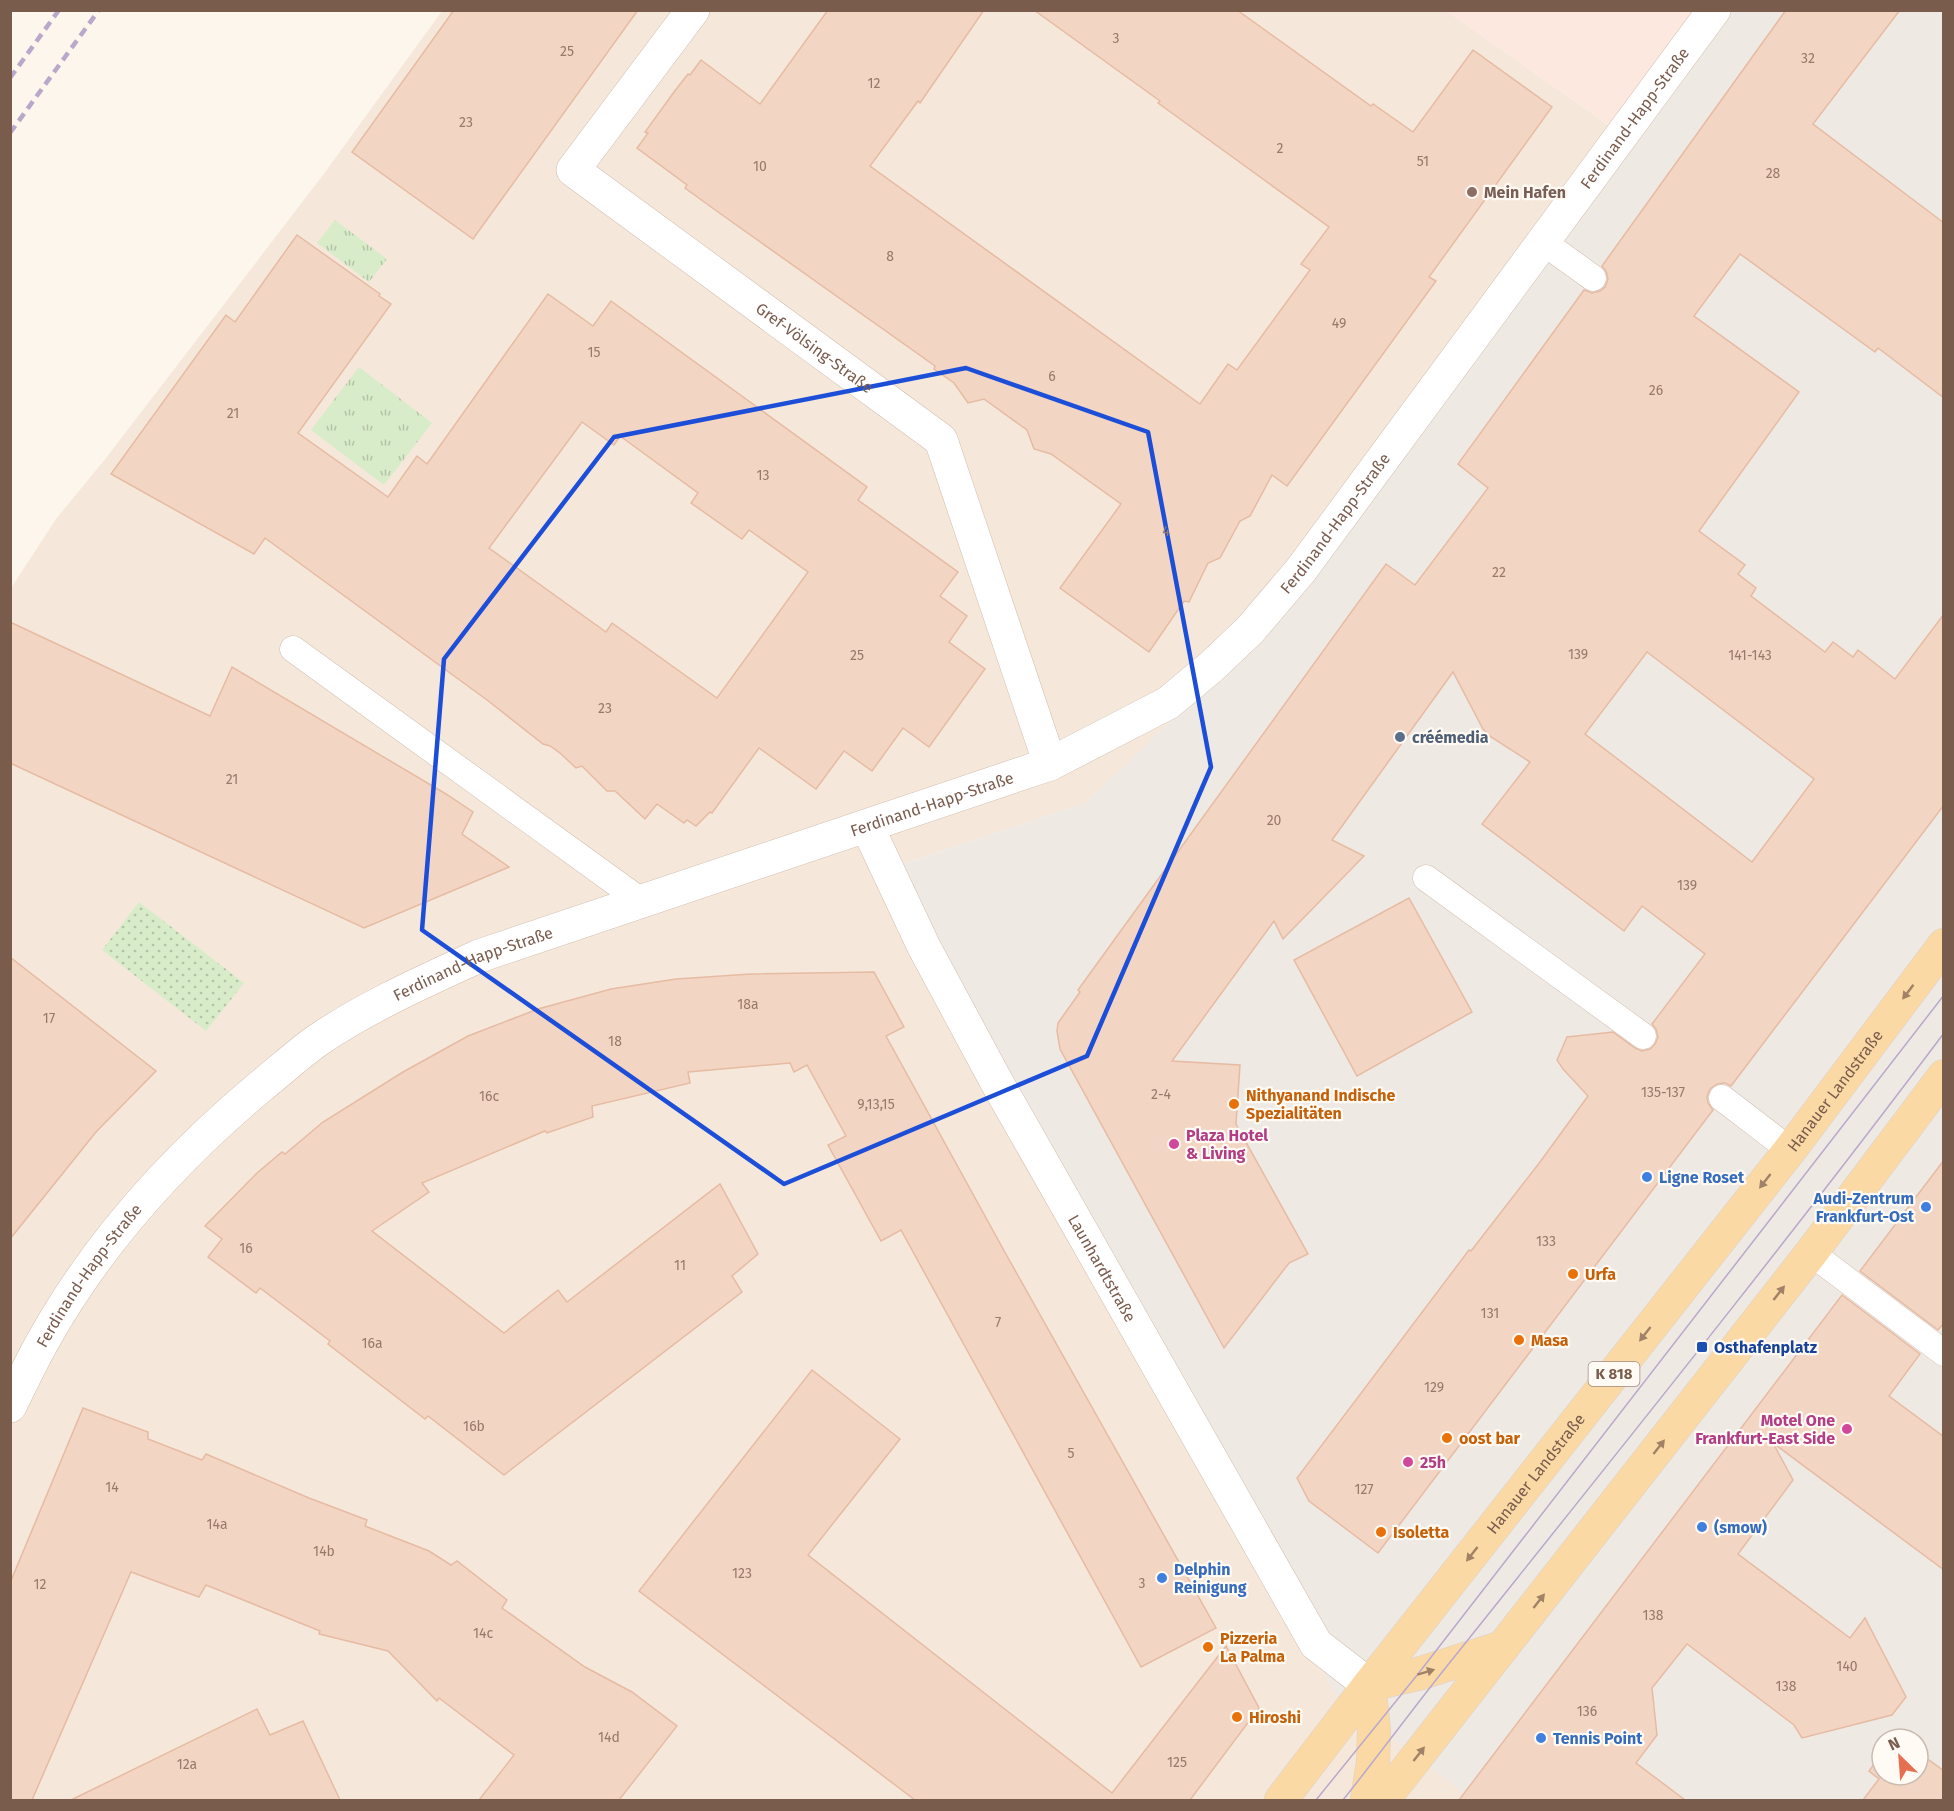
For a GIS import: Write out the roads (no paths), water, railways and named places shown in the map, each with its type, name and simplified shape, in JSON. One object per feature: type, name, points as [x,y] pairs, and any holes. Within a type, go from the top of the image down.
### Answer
[{"type":"main road","name":"Hanauer Landstraße","points":[[1281,1800],[1790,1150],[1944,945]]},
{"type":"main road","points":[[1383,1800],[1811,1253],[1944,1076]]},
{"type":"main road","points":[[1367,1800],[1373,1762],[1374,1730],[1369,1685],[1418,1674],[1503,1647]]},
{"type":"street","name":"Gref-Völsing-Straße","points":[[693,10],[573,170],[941,440],[1050,764]]},
{"type":"street","name":"Ferdinand-Happ-Straße","points":[[10,1406],[43,1341],[79,1282],[134,1210],[221,1120],[318,1041],[354,1018],[479,956],[1050,764],[1168,703],[1250,630],[1301,570],[1714,10]]},
{"type":"street","name":"Launhardtstraße","points":[[867,826],[924,947],[995,1079],[1316,1644],[1369,1685]]},
{"type":"lane","points":[[1543,242],[1593,278]]},
{"type":"lane","points":[[293,649],[640,902]]},
{"type":"lane","points":[[1426,878],[1643,1036]]},
{"type":"lane","points":[[1722,1098],[1790,1150]]},
{"type":"lane","points":[[1811,1253],[1944,1353]]},
{"type":"tram line","points":[[1316,1800],[1418,1674],[1944,995]]},
{"type":"tram line","points":[[1343,1800],[1437,1678],[1638,1427],[1944,1033]]},
{"type":"railway","points":[[10,78],[59,10]]},
{"type":"railway","points":[[10,133],[99,10]]},
{"type":"place","name":"Mein Hafen","points":[[1472,192]]},
{"type":"place","name":"créémedia","points":[[1400,737]]},
{"type":"place","name":"Nithyanand Indische Spezialitäten","points":[[1234,1104]]},
{"type":"place","name":"Plaza Hotel & Living","points":[[1174,1144]]},
{"type":"place","name":"Ligne Roset","points":[[1647,1177]]},
{"type":"place","name":"Audi-Zentrum Frankfurt-Ost","points":[[1926,1207]]},
{"type":"place","name":"Urfa","points":[[1573,1274]]},
{"type":"place","name":"Masa","points":[[1519,1340]]},
{"type":"place","name":"Osthafenplatz","points":[[1702,1347]]},
{"type":"place","name":"Motel One Frankfurt-East Side","points":[[1847,1429]]},
{"type":"place","name":"oost bar","points":[[1447,1438]]},
{"type":"place","name":"25h","points":[[1408,1462]]},
{"type":"place","name":"(smow)","points":[[1702,1527]]},
{"type":"place","name":"Isoletta","points":[[1381,1532]]},
{"type":"place","name":"Delphin Reinigung","points":[[1162,1578]]},
{"type":"place","name":"Pizzeria La Palma","points":[[1208,1647]]},
{"type":"place","name":"Hiroshi","points":[[1237,1717]]},
{"type":"place","name":"Tennis Point","points":[[1541,1738]]}]
